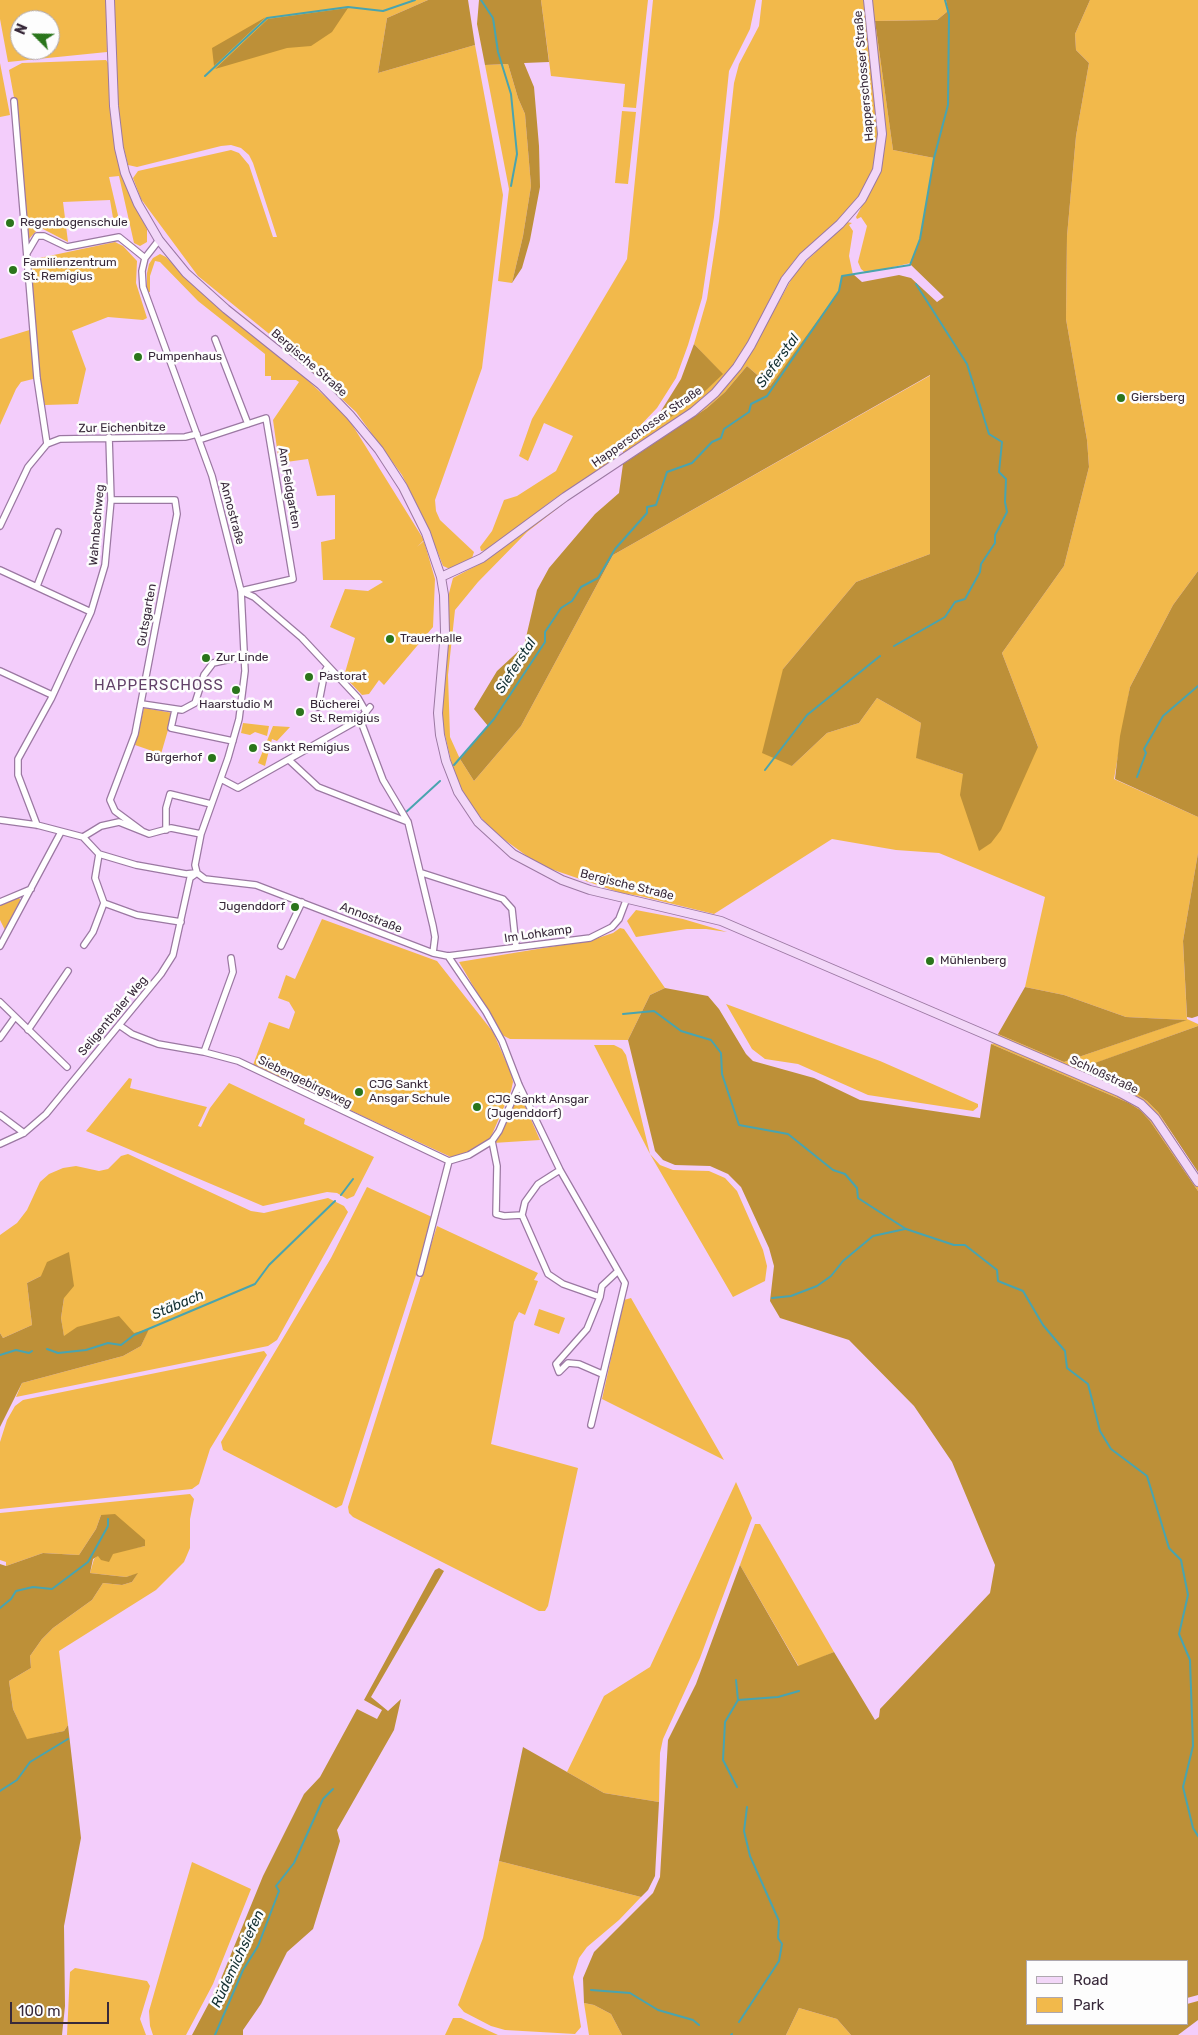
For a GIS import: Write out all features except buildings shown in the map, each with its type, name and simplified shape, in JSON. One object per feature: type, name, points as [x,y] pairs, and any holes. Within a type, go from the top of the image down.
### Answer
[{"type":"main road","name":"Bergische Straße","points":[[110,0],[114,106],[119,148],[125,173],[138,204],[159,240],[186,273],[226,309],[314,379],[350,415],[379,450],[403,487],[426,533],[441,577],[445,632],[438,713],[446,761],[458,792],[478,822],[513,854],[562,880],[590,890],[721,921],[996,1040]]},
{"type":"main road","name":"Happerschosser Straße","points":[[441,577],[482,558],[565,497],[692,412],[715,393],[737,368],[785,280],[803,257],[840,224],[862,200],[877,170],[882,134],[868,0]]},
{"type":"main road","name":"Schloßstraße","points":[[996,1040],[1119,1092],[1141,1104],[1166,1133],[1198,1182]]},
{"type":"street","points":[[0,526],[28,467],[47,444],[37,378],[14,102]]},
{"type":"street","points":[[26,253],[37,236],[44,236],[67,246],[119,237],[145,258],[159,240]]},
{"type":"street","name":"Annostraße","points":[[145,258],[142,270],[143,287],[218,497],[242,591],[245,656],[239,719],[234,741],[201,834],[196,865],[197,873],[205,879],[256,885],[433,953]]},
{"type":"street","points":[[215,339],[248,424]]},
{"type":"street","name":"Am Feldgarten","points":[[198,437],[266,418],[293,579],[242,591]]},
{"type":"street","name":"Wahnbachweg","points":[[37,825],[18,775],[18,759],[51,699],[90,612],[105,565],[111,500],[109,437]]},
{"type":"street","name":"Zur Eichenbitze","points":[[47,444],[60,439],[198,437]]},
{"type":"street","name":"Gutsgarten","points":[[111,500],[175,500],[177,514],[135,734],[110,800],[115,811],[142,831]]},
{"type":"street","points":[[37,586],[58,532]]},
{"type":"street","points":[[0,570],[90,612]]},
{"type":"street","points":[[242,591],[254,597],[302,638],[358,698],[366,712]]},
{"type":"street","points":[[142,704],[182,710],[196,703],[204,675],[213,663],[245,656]]},
{"type":"street","points":[[318,707],[325,671],[328,666]]},
{"type":"street","points":[[0,671],[52,694]]},
{"type":"street","points":[[221,778],[238,788],[290,761],[360,719],[370,707]]},
{"type":"street","points":[[175,710],[171,728],[234,741]]},
{"type":"street","points":[[360,719],[383,780],[408,822],[422,873],[435,937],[433,953]]},
{"type":"street","points":[[290,761],[318,787],[408,822]]},
{"type":"street","points":[[166,830],[166,808],[170,794],[212,804]]},
{"type":"street","points":[[0,820],[37,825],[83,837],[99,854],[136,865],[186,874],[197,873]]},
{"type":"street","points":[[83,837],[101,826],[119,822],[149,834],[171,828],[201,834]]},
{"type":"street","points":[[0,946],[61,832]]},
{"type":"street","points":[[84,945],[93,932],[104,903],[95,878],[99,854]]},
{"type":"street","name":"Seligenthaler Weg","points":[[0,1144],[24,1133],[46,1114],[161,974],[173,955],[190,878],[197,873]]},
{"type":"street","points":[[422,873],[504,899],[512,909],[516,948]]},
{"type":"street","points":[[0,902],[31,889]]},
{"type":"street","name":"Im Lohkamp","points":[[433,953],[448,956],[590,938],[604,933],[619,919],[627,898]]},
{"type":"street","points":[[281,946],[302,902]]},
{"type":"street","points":[[104,903],[137,915],[181,922]]},
{"type":"street","points":[[448,956],[502,1040],[519,1085],[560,1170],[625,1283],[590,1425]]},
{"type":"street","points":[[204,1052],[233,972],[231,958]]},
{"type":"street","points":[[28,1030],[68,971]]},
{"type":"street","points":[[0,1002],[67,1067]]},
{"type":"street","points":[[0,1038],[15,1017]]},
{"type":"street","name":"Siebengebirgsweg","points":[[119,1025],[132,1034],[158,1044],[204,1052],[238,1061],[449,1161]]},
{"type":"street","points":[[420,1273],[449,1161],[470,1155],[492,1141],[499,1131],[519,1085]]},
{"type":"street","points":[[0,1115],[24,1133]]},
{"type":"street","points":[[492,1141],[497,1166],[496,1214],[504,1216],[522,1215]]},
{"type":"street","points":[[560,1170],[538,1184],[525,1202],[522,1215],[548,1274],[563,1284],[600,1297]]},
{"type":"street","points":[[602,1374],[579,1364],[568,1364],[559,1372],[556,1364],[587,1329],[598,1307],[602,1286],[618,1271]]},
{"type":"green space","points":[[0,0],[106,0],[107,52],[60,57],[60,10],[10,10],[10,60],[28,60],[8,62],[0,19]]},
{"type":"green space","points":[[114,0],[428,0],[387,18],[378,73],[475,45],[503,195],[482,368],[435,500],[436,511],[440,520],[474,552],[471,561],[450,569],[443,566],[426,523],[402,475],[356,412],[289,350],[198,276],[141,199],[133,178],[138,171],[231,150],[239,153],[249,165],[273,237],[277,237],[253,163],[249,155],[241,148],[231,145],[221,146],[137,167],[128,165],[121,137],[118,108]]},
{"type":"green space","points":[[541,0],[648,0],[636,108],[623,107],[625,84],[551,76]]},
{"type":"green space","points":[[653,0],[756,0],[750,29],[729,71],[714,217],[702,298],[688,345],[676,378],[657,408],[614,453],[615,459],[554,499],[488,550],[481,551],[480,547],[492,531],[504,500],[517,496],[556,471],[573,436],[544,423],[528,461],[519,456],[532,419],[627,259]]},
{"type":"green space","points":[[762,0],[864,0],[877,112],[877,148],[874,166],[864,190],[850,209],[793,262],[774,291],[740,358],[713,390],[689,410],[623,454],[623,449],[698,398],[722,374],[694,344],[707,299],[719,221],[734,83],[739,64],[759,26]]},
{"type":"green space","points":[[871,0],[946,0],[948,11],[937,20],[875,21],[893,150],[934,158],[920,239],[911,263],[866,273],[861,269],[858,262],[867,226],[861,217],[857,219],[856,217],[878,176],[885,133]]},
{"type":"green space","points":[[1090,0],[1198,0],[1198,571],[1173,605],[1130,687],[1114,779],[1198,817],[1198,853],[1183,941],[1187,1019],[1198,1024],[1198,1026],[1079,1069],[1134,1092],[1147,1101],[1158,1112],[1198,1175],[1165,1125],[1141,1100],[998,1037],[998,1034],[1064,1062],[1186,1020],[1126,1017],[1064,995],[1025,987],[1045,897],[939,853],[896,850],[832,839],[714,914],[621,893],[539,865],[494,832],[464,799],[452,765],[444,731],[442,711],[448,638],[448,597],[453,578],[487,560],[542,517],[571,498],[527,532],[478,582],[455,610],[448,675],[450,737],[460,759],[474,781],[521,726],[613,555],[931,375],[930,554],[856,582],[783,669],[792,766],[827,733],[859,723],[877,698],[921,723],[917,758],[963,774],[1038,747],[1002,653],[1064,566],[1089,467],[1087,440],[1066,319],[1067,236],[1076,136],[1089,63],[1076,50],[1075,34]]},
{"type":"green space","points":[[106,60],[108,63],[111,119],[116,147],[126,186],[147,229],[147,242],[140,246],[134,243],[119,176],[109,177],[121,228],[116,227],[117,223],[113,218],[110,200],[63,202],[68,242],[43,229],[37,230],[29,239],[17,114],[9,70],[22,63]]},
{"type":"green space","points":[[0,63],[10,115],[0,117]]},
{"type":"green space","points":[[508,64],[525,114],[531,186],[523,236],[512,283],[498,281],[509,189],[485,65]]},
{"type":"green space","points":[[622,111],[636,112],[628,184],[615,183]]},
{"type":"green space","points":[[847,222],[852,223],[849,225],[853,231],[849,256],[853,275],[770,386],[747,366],[725,392],[707,408],[670,432],[699,412],[724,389],[744,364],[796,271]]},
{"type":"green space","points":[[115,242],[123,246],[137,261],[136,283],[147,318],[143,320],[108,317],[72,331],[86,369],[78,404],[45,405],[37,378],[21,382],[0,425],[0,339],[36,328],[30,260]]},
{"type":"green space","points":[[160,254],[166,257],[218,308],[301,374],[348,418],[424,540],[417,547],[424,541],[435,579],[433,627],[384,685],[379,680],[369,694],[362,695],[344,676],[355,638],[330,627],[345,589],[368,591],[383,582],[380,580],[323,580],[321,542],[335,539],[335,495],[317,496],[308,459],[279,463],[273,420],[299,382],[296,380],[271,380],[271,376],[265,376],[265,354],[198,301],[160,262],[155,261],[150,276],[150,292],[147,292],[149,264],[153,258]]},
{"type":"green space","points":[[144,708],[173,713],[161,754],[135,745]]},
{"type":"green space","points":[[243,723],[269,726],[267,736],[255,732],[250,735],[241,733]]},
{"type":"green space","points":[[273,726],[290,727],[277,741],[272,739],[265,766],[258,763]]},
{"type":"green space","points":[[18,896],[21,901],[6,932],[0,920],[0,904]]},
{"type":"green space","points":[[636,910],[683,919],[727,932],[687,929],[636,937],[627,921]]},
{"type":"green space","name":"CJG Sankt Ansgar (Jugenddorf)","points":[[322,919],[437,961],[493,1032],[513,1082],[511,1091],[490,1139],[470,1152],[453,1158],[253,1065],[269,1022],[289,1029],[295,1012],[289,1002],[278,998],[286,975],[295,979]]},
{"type":"green space","points":[[620,928],[624,929],[665,988],[650,995],[628,1040],[510,1039],[502,1035],[459,962],[592,940],[613,933]]},
{"type":"green space","points":[[726,1004],[880,1061],[978,1104],[978,1107],[973,1111],[868,1095],[798,1064],[765,1059],[752,1049]]},
{"type":"green space","points":[[995,1043],[1126,1099],[1138,1106],[1159,1127],[1198,1187],[1198,1191],[1150,1121],[1140,1110],[1129,1103],[991,1044]]},
{"type":"green space","points":[[594,1045],[614,1045],[622,1049],[626,1055],[650,1154]]},
{"type":"green space","points":[[129,1078],[132,1079],[130,1088],[207,1107],[198,1126],[201,1127],[210,1108],[229,1083],[305,1119],[304,1124],[374,1157],[354,1196],[347,1199],[337,1193],[327,1192],[263,1206],[86,1131]]},
{"type":"green space","points":[[515,1098],[522,1099],[540,1140],[493,1143]]},
{"type":"green space","points":[[128,1154],[251,1211],[264,1213],[328,1198],[344,1206],[348,1212],[277,1340],[268,1346],[16,1397],[22,1383],[123,1356],[141,1346],[148,1330],[134,1334],[78,1327],[64,1337],[61,1318],[64,1298],[41,1276],[27,1283],[32,1325],[3,1338],[0,1333],[0,1235],[17,1223],[27,1210],[40,1182],[49,1174],[63,1168],[76,1166],[99,1171],[108,1169],[121,1156]]},
{"type":"green space","points":[[650,1154],[660,1165],[673,1170],[709,1171],[725,1178],[737,1191],[763,1250],[767,1266],[765,1281],[733,1297]]},
{"type":"green space","points":[[367,1187],[432,1217],[416,1275],[342,1505],[336,1508],[223,1450],[221,1442],[331,1258]]},
{"type":"green space","points":[[437,1226],[538,1273],[534,1280],[538,1281],[525,1315],[519,1312],[514,1322],[491,1444],[578,1468],[548,1606],[545,1611],[539,1611],[353,1517],[349,1513],[348,1507]]},
{"type":"green space","points":[[631,1298],[724,1460],[602,1399],[624,1300]]},
{"type":"green space","points":[[539,1309],[565,1318],[559,1334],[534,1325]]},
{"type":"green space","points":[[264,1351],[267,1355],[210,1449],[199,1484],[192,1489],[0,1509],[0,1442],[7,1420],[15,1406],[23,1400]]},
{"type":"green space","points":[[736,1482],[752,1518],[700,1658],[663,1739],[660,1753],[659,1802],[604,1793],[567,1772],[604,1696],[650,1667]]},
{"type":"green space","points":[[190,1494],[194,1499],[190,1519],[190,1548],[184,1562],[156,1590],[59,1651],[68,1725],[64,1731],[27,1740],[13,1709],[9,1681],[31,1668],[30,1656],[42,1639],[53,1628],[92,1600],[103,1583],[122,1585],[132,1582],[137,1574],[126,1577],[90,1573],[94,1559],[98,1555],[145,1546],[101,1515],[96,1529],[79,1555],[43,1553],[6,1566],[6,1562],[0,1560],[0,1513]]},
{"type":"green space","points":[[755,1524],[760,1524],[834,1652],[799,1667],[740,1565]]},
{"type":"green space","points":[[499,1861],[641,1897],[619,1920],[587,1947],[579,1958],[573,1977],[581,2027],[575,2034],[505,2030],[491,2026],[464,2012],[458,2005],[483,1938]]},
{"type":"green space","points":[[192,1862],[251,1889],[213,1984],[186,2035],[153,2035],[149,2011]]},
{"type":"green space","points":[[75,1968],[147,1981],[150,1986],[140,2019],[146,2035],[67,2035],[70,1972]]},
{"type":"green space","points":[[584,2003],[594,2005],[611,2014],[622,2035],[589,2035]]},
{"type":"green space","points":[[799,2008],[837,2019],[851,2035],[786,2035]]},
{"type":"green space","points":[[453,2018],[461,2018],[498,2035],[445,2035]]},
{"type":"shaded area","points":[[428,0],[468,0],[475,45],[378,73],[387,18]]},
{"type":"shaded area","points":[[479,0],[541,0],[549,62],[524,63],[534,87],[540,187],[530,240],[522,268],[512,283],[523,236],[531,186],[525,114],[508,64],[485,65],[477,24]]},
{"type":"shaded area","points":[[946,0],[1090,0],[1075,34],[1076,50],[1089,63],[1076,136],[1067,236],[1066,319],[1087,440],[1089,467],[1064,566],[1002,653],[1038,747],[1001,830],[991,843],[979,851],[960,795],[963,774],[916,758],[921,723],[877,698],[859,723],[827,733],[792,766],[762,753],[783,669],[856,582],[930,554],[930,375],[613,555],[521,726],[474,781],[460,759],[488,726],[474,709],[497,671],[524,646],[537,590],[549,568],[595,514],[619,493],[623,464],[707,408],[725,392],[747,366],[770,386],[839,291],[842,276],[853,274],[862,282],[899,275],[911,278],[937,302],[944,297],[910,264],[920,239],[934,158],[893,150],[875,21],[937,20],[948,11]]},
{"type":"shaded area","points":[[348,8],[332,32],[311,46],[287,48],[215,69],[268,19]]},
{"type":"shaded area","points":[[266,17],[214,66],[212,48]]},
{"type":"shaded area","points":[[694,344],[723,374],[698,398],[668,419],[661,411],[681,379]]},
{"type":"shaded area","points":[[1198,571],[1198,817],[1115,779],[1120,736],[1130,687],[1173,605]]},
{"type":"shaded area","points":[[1198,853],[1198,1016],[1192,1018],[1187,1017],[1183,941]]},
{"type":"shaded area","points":[[1025,987],[1064,995],[1126,1017],[1187,1020],[1064,1062],[998,1034]]},
{"type":"shaded area","points":[[665,988],[708,996],[719,1009],[746,1054],[753,1061],[814,1078],[860,1100],[980,1118],[991,1044],[1129,1103],[1140,1110],[1150,1121],[1198,1191],[1198,1995],[1188,1998],[1188,1960],[1026,1960],[1026,2025],[1188,2025],[1188,2004],[1198,2001],[1198,2020],[1178,2035],[851,2035],[837,2019],[799,2008],[786,2035],[622,2035],[611,2014],[594,2005],[584,2003],[583,1978],[594,1952],[653,1893],[660,1877],[668,1740],[696,1684],[740,1565],[798,1666],[834,1652],[875,1720],[879,1717],[880,1709],[990,1593],[995,1565],[952,1462],[914,1406],[849,1340],[780,1318],[770,1301],[774,1266],[769,1248],[741,1187],[728,1174],[710,1166],[675,1165],[663,1160],[655,1151],[628,1040],[650,995]]},
{"type":"shaded area","points":[[1198,1026],[1198,1172],[1158,1112],[1147,1101],[1134,1092],[1078,1069]]},
{"type":"shaded area","points":[[69,1252],[74,1286],[64,1298],[61,1318],[64,1336],[77,1327],[119,1316],[134,1333],[149,1329],[141,1346],[123,1356],[22,1383],[0,1427],[0,1333],[3,1338],[32,1325],[27,1283],[41,1276],[47,1262]]},
{"type":"shaded area","points":[[115,1514],[145,1540],[145,1546],[113,1554],[109,1562],[101,1560],[98,1556],[93,1559],[90,1573],[126,1577],[138,1573],[132,1582],[122,1585],[103,1583],[92,1600],[53,1628],[42,1639],[30,1656],[31,1668],[9,1681],[13,1709],[27,1739],[64,1731],[68,1725],[81,1838],[64,1926],[65,2006],[62,2035],[0,2035],[0,1564],[6,1566],[43,1553],[79,1555],[96,1529],[101,1515]]},
{"type":"shaded area","points":[[439,1568],[444,1571],[371,1697],[388,1711],[401,1699],[394,1730],[337,1830],[340,1841],[313,1929],[287,1952],[261,2004],[243,2030],[243,2035],[192,2035],[218,1986],[263,1876],[304,1794],[320,1777],[357,1709],[377,1719],[382,1710],[364,1700],[435,1570]]},
{"type":"shaded area","points":[[523,1747],[604,1793],[659,1802],[655,1876],[648,1890],[641,1897],[499,1861]]},
{"type":"waterway","points":[[205,76],[267,18],[348,7],[383,11],[415,0]]},
{"type":"waterway","points":[[481,0],[493,18],[498,52],[511,94],[517,154],[511,186]]},
{"type":"waterway","name":"Sieferstal","points":[[454,765],[494,719],[545,642],[545,632],[561,608],[572,601],[581,587],[598,578],[615,549],[647,513],[647,507],[656,505],[667,472],[692,463],[712,442],[721,438],[724,429],[749,412],[751,404],[767,396],[839,291],[842,276],[910,265],[920,239],[934,158],[948,105],[949,15],[945,0]]},
{"type":"waterway","points":[[894,646],[945,617],[955,602],[965,599],[980,572],[981,564],[995,543],[995,535],[1007,512],[1005,502],[1006,479],[999,472],[1002,442],[989,434],[967,364],[916,284]]},
{"type":"waterway","points":[[765,770],[807,715],[880,656]]},
{"type":"waterway","points":[[1137,777],[1146,753],[1144,749],[1163,716],[1198,686]]},
{"type":"waterway","name":"Sieferstal","points":[[404,814],[440,781]]},
{"type":"waterway","points":[[623,1014],[654,1011],[681,1031],[711,1040],[721,1053],[722,1074],[739,1125],[788,1134],[833,1170],[845,1174],[857,1188],[858,1198],[906,1229],[954,1245],[965,1245],[997,1270],[998,1281],[1023,1291],[1043,1325],[1065,1351],[1067,1368],[1088,1384],[1100,1431],[1111,1449],[1147,1476],[1169,1548],[1181,1560],[1188,1595],[1179,1634],[1190,1660],[1193,1746],[1183,1787],[1193,1828],[1198,1836]]},
{"type":"waterway","name":"Stäbach","points":[[341,1195],[353,1179]]},
{"type":"waterway","name":"Stäbach","points":[[47,1349],[58,1353],[86,1350],[108,1343],[121,1345],[134,1335],[255,1284],[269,1265],[335,1201]]},
{"type":"waterway","points":[[772,1298],[791,1296],[817,1286],[831,1276],[843,1261],[873,1236],[905,1229]]},
{"type":"waterway","name":"Stäbach","points":[[0,1355],[16,1350],[29,1353],[32,1351]]},
{"type":"waterway","points":[[0,1608],[11,1599],[16,1591],[33,1587],[52,1589],[88,1562],[108,1526],[108,1519]]},
{"type":"waterway","points":[[736,1680],[738,1700],[725,1722],[723,1760],[737,1787]]},
{"type":"waterway","points":[[738,1700],[778,1697],[799,1691]]},
{"type":"waterway","points":[[0,1791],[17,1780],[30,1762],[68,1739]]},
{"type":"waterway","name":"Rüdemichsiefen","points":[[215,2035],[243,1970],[258,1946],[279,1891],[276,1886],[294,1863],[323,1799],[333,1789]]},
{"type":"waterway","points":[[739,2022],[779,1961],[782,1944],[778,1938],[779,1921],[750,1856],[744,1831],[747,1807]]},
{"type":"waterway","points":[[591,1990],[630,1993],[658,2010],[693,2020],[699,2025]]},
{"type":"place","name":"Regenbogenschule","points":[[10,223]]},
{"type":"place","name":"Familienzentrum St. Remigius","points":[[13,270]]},
{"type":"place","name":"Pumpenhaus","points":[[138,357]]},
{"type":"place","name":"Giersberg","points":[[1121,398]]},
{"type":"place","name":"Trauerhalle","points":[[390,639]]},
{"type":"place","name":"Zur Linde","points":[[206,658]]},
{"type":"place","name":"Pastorat","points":[[309,677]]},
{"type":"place","name":"Haarstudio M","points":[[236,690]]},
{"type":"place","name":"Bücherei St. Remigius","points":[[300,712]]},
{"type":"place","name":"Sankt Remigius","points":[[253,748]]},
{"type":"place","name":"Bürgerhof","points":[[212,758]]},
{"type":"place","name":"Jugenddorf","points":[[295,907]]},
{"type":"place","name":"Mühlenberg","points":[[930,961]]},
{"type":"place","name":"CJG Sankt Ansgar Schule","points":[[359,1092]]},
{"type":"place","name":"CJG Sankt Ansgar (Jugenddorf)","points":[[477,1107]]},
{"type":"district","name":"HAPPERSCHOSS","points":[[159,686]]}]
